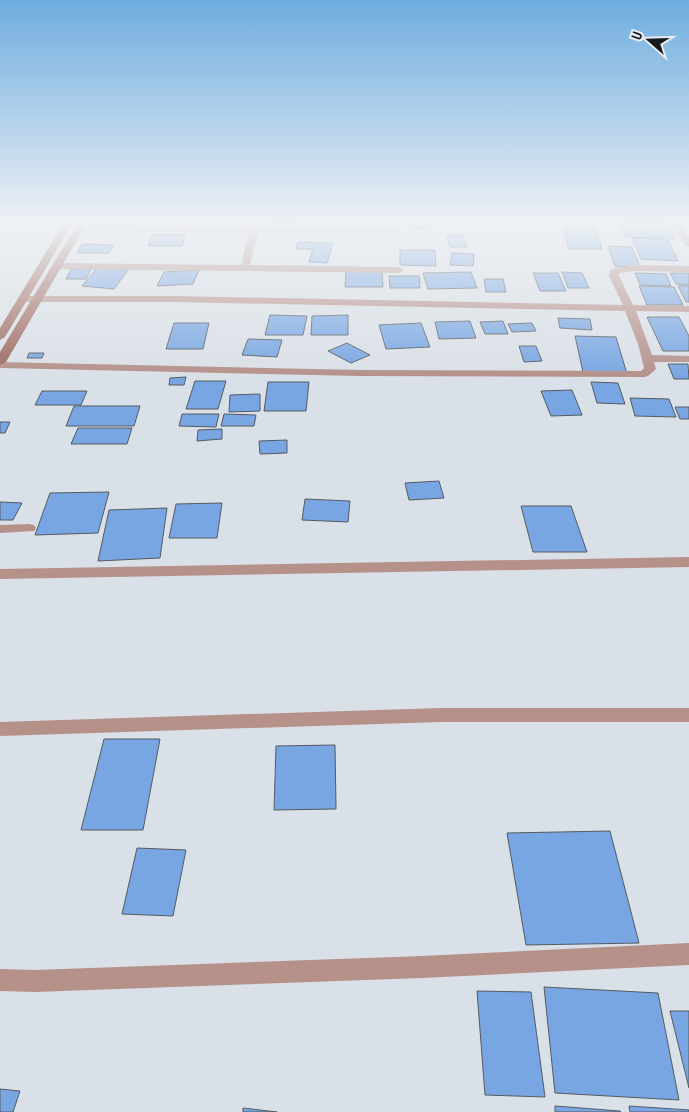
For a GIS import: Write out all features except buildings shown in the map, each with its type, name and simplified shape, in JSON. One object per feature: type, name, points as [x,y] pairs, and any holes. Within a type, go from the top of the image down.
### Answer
[{"type":"street","points":[[0,338],[39,273]]},
{"type":"street","points":[[52,273],[0,364],[360,373],[644,374],[650,369],[648,358],[630,306],[614,276],[615,273]]},
{"type":"street","points":[[23,299],[173,299],[630,306],[689,309]]},
{"type":"street","points":[[648,358],[689,359]]},
{"type":"street","points":[[0,529],[28,528]]},
{"type":"street","points":[[0,574],[553,566],[689,562]]},
{"type":"street","points":[[0,729],[440,715],[689,715]]},
{"type":"street","points":[[0,980],[392,968],[689,954]]}]
